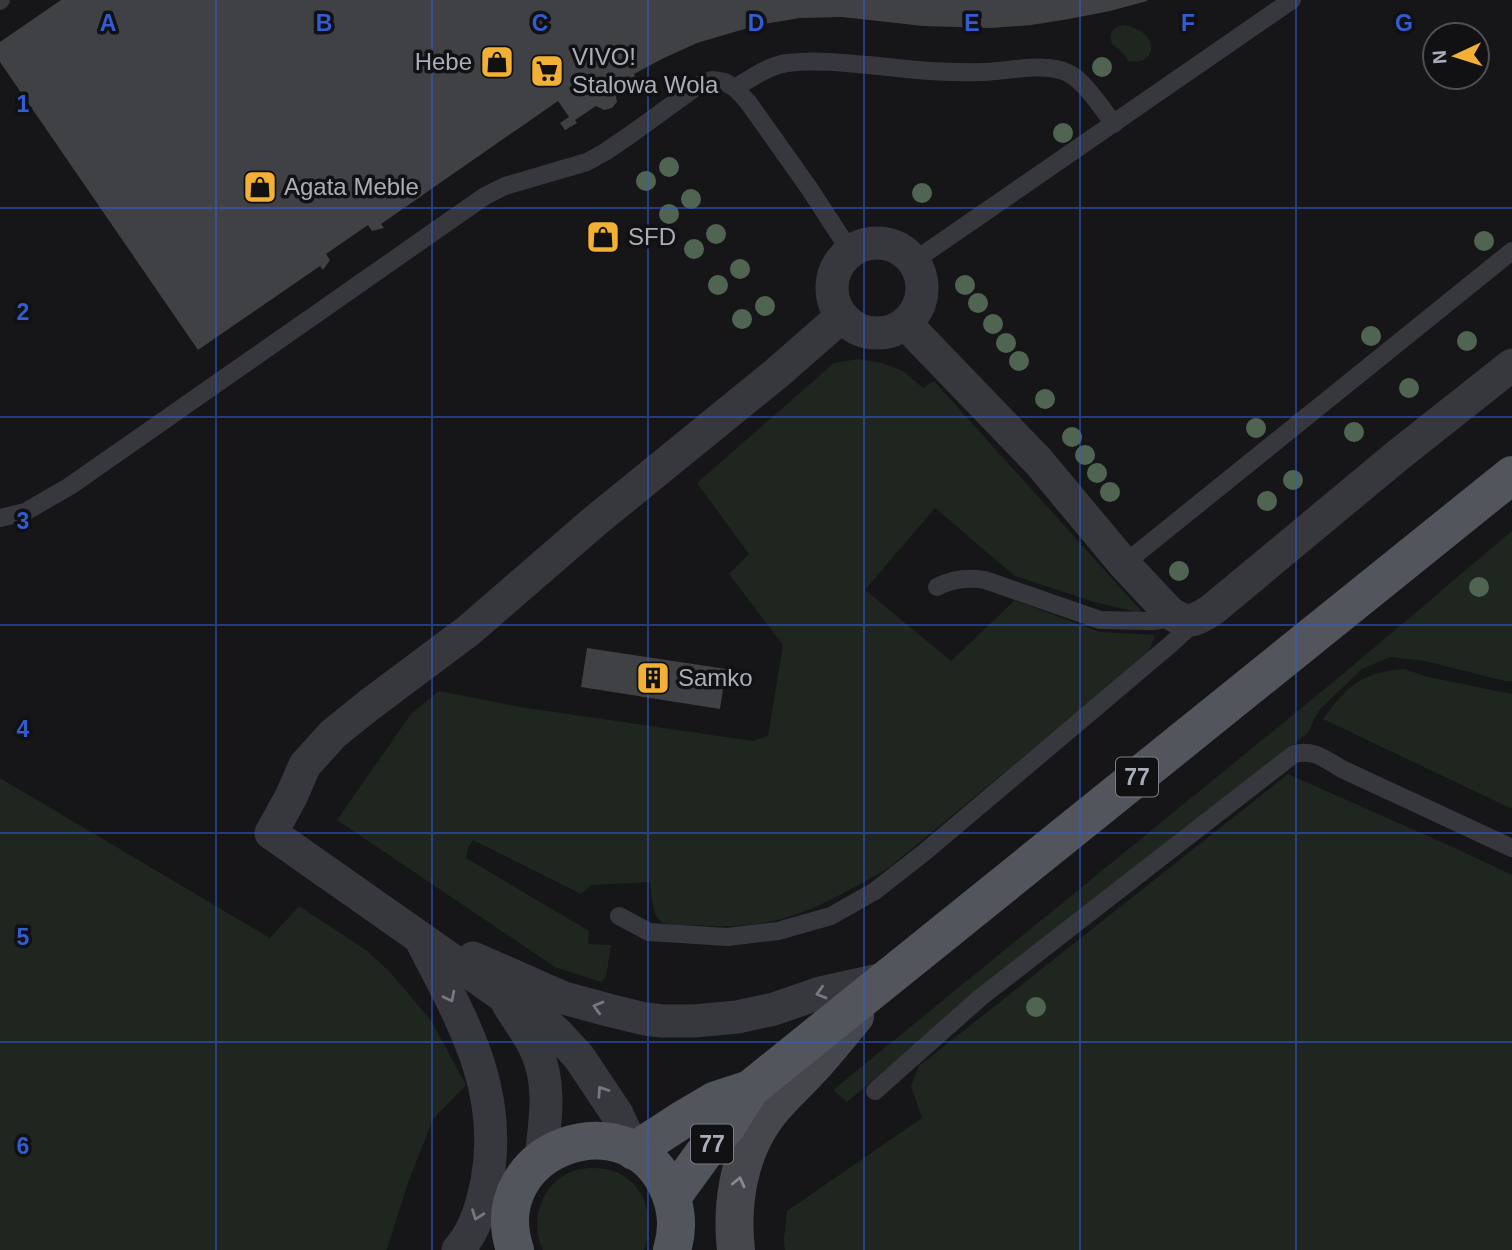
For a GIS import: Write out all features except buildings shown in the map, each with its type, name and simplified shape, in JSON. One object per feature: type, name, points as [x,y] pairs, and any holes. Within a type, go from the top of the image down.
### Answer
[{"type":"main road","name":"77","points":[[672,1197],[727,1126],[750,1089],[1512,475]]},
{"type":"main road","points":[[736,1250],[734,1217],[739,1181],[748,1151],[762,1122],[887,978]]},
{"type":"main road","name":"77","points":[[634,1151],[716,1100],[750,1089]]},
{"type":"main road","name":"77","points":[[510,1246],[514,1198],[527,1172],[541,1158],[558,1148],[587,1140],[616,1143],[643,1156],[657,1170],[672,1197],[676,1224],[672,1250]]},
{"type":"street","points":[[885,243],[906,253],[914,261],[921,277],[922,294],[917,311],[905,324],[893,331],[879,334],[852,326],[842,316],[832,298],[833,277],[837,267],[850,251],[862,245],[885,243]]},
{"type":"street","points":[[634,1151],[617,1114],[572,1047],[543,1021],[271,834],[305,765],[333,734],[468,631],[595,521],[777,373],[842,316]]},
{"type":"street","points":[[905,324],[1039,462],[1124,564],[1168,611],[1187,619],[1512,365]]},
{"type":"street","points":[[419,936],[564,998],[662,1021],[694,1021],[746,1015],[774,1009],[820,993],[887,978]]},
{"type":"street","points":[[419,936],[453,1002],[479,1062],[490,1109],[490,1158],[484,1195],[467,1239],[458,1250]]},
{"type":"street","points":[[503,996],[536,1050],[543,1070],[547,1111],[541,1158]]},
{"type":"lane","points":[[914,261],[1292,0]]},
{"type":"lane","points":[[735,88],[769,67],[786,63],[845,62],[947,72],[1057,69],[1070,73],[1080,82],[1114,124]]},
{"type":"lane","points":[[0,518],[25,512],[70,486],[485,196],[505,186],[587,162],[606,152],[699,85],[712,80],[725,82],[735,88],[748,102],[850,251]]},
{"type":"lane","points":[[1124,564],[1512,251]]},
{"type":"lane","points":[[937,587],[946,582],[971,578],[985,580],[1100,620],[1187,619]]},
{"type":"lane","points":[[620,916],[649,932],[727,937],[778,931],[831,916],[874,891],[926,851],[1171,644],[1187,619]]},
{"type":"lane","points":[[875,1091],[981,997],[1294,754],[1306,751],[1317,755],[1512,848]]},
{"type":"shaded area","points":[[1123,25],[1136,29],[1150,41],[1150,54],[1145,59],[1128,61],[1112,44],[1112,31]]},
{"type":"shaded area","points":[[858,359],[882,363],[903,371],[923,388],[934,381],[1144,614],[1094,602],[1015,576],[935,508],[865,590],[951,661],[1015,600],[1100,632],[1155,635],[1148,654],[886,870],[824,903],[774,921],[726,926],[663,923],[654,910],[650,882],[592,885],[581,894],[473,840],[466,858],[589,931],[588,944],[611,945],[606,977],[601,982],[555,967],[337,820],[411,714],[439,691],[520,707],[753,741],[768,736],[783,645],[729,574],[749,554],[697,483],[834,363]]},
{"type":"shaded area","points":[[1512,531],[1512,681],[1425,661],[1390,657],[1362,669],[1319,710],[1307,734],[977,993],[847,1102],[833,1090],[1343,674]]},
{"type":"shaded area","points":[[1404,669],[1428,677],[1512,694],[1512,809],[1323,719],[1348,689],[1366,677]]},
{"type":"shaded area","points":[[1288,774],[1512,875],[1512,1250],[785,1250],[787,1211],[922,1118],[911,1086],[919,1066]]},
{"type":"shaded area","points":[[0,778],[270,938],[299,906],[366,950],[390,972],[432,1022],[466,1085],[433,1119],[386,1250],[0,1250]]},
{"type":"shaded area","points":[[589,1168],[619,1173],[638,1189],[648,1212],[648,1237],[644,1250],[543,1250],[537,1227],[541,1204],[546,1194],[562,1177],[575,1170]]},
{"type":"place","name":"Hebe","points":[[497,62]]},
{"type":"place","name":"VIVO! Stalowa Wola","points":[[547,71]]},
{"type":"place","name":"Agata Meble","points":[[260,187]]},
{"type":"place","name":"SFD","points":[[603,237]]},
{"type":"place","name":"Samko","points":[[653,678]]}]
